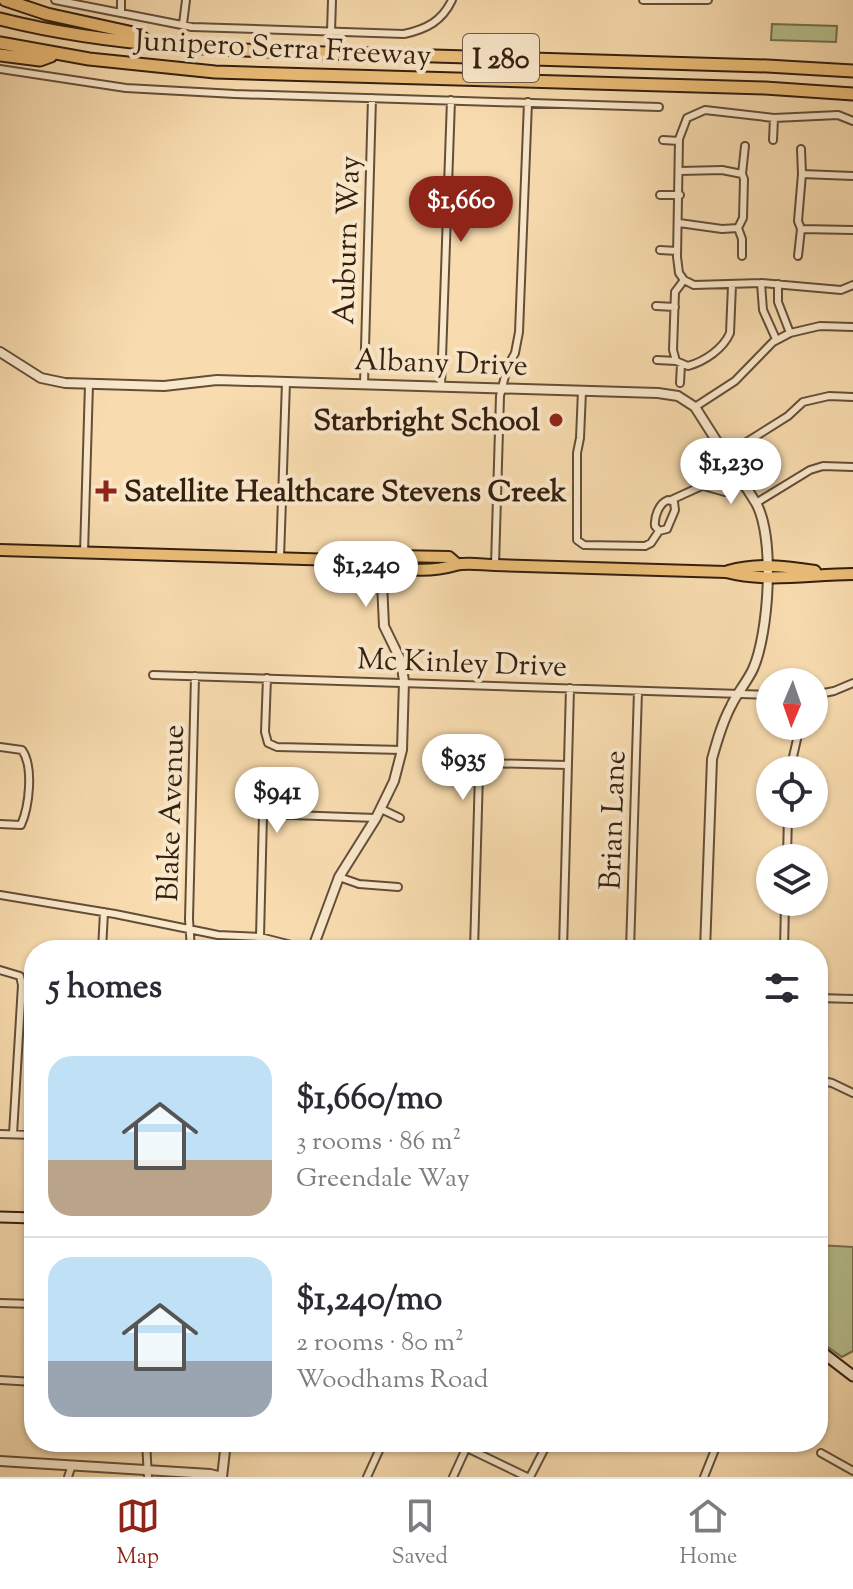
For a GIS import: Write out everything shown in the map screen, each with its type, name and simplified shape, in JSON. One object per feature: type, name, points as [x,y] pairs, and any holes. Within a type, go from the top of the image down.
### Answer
[{"type":"highway","points":[[5,0],[47,14],[138,34],[150,43]]},
{"type":"highway","name":"Junipero Serra Freeway","points":[[0,19],[65,33],[255,51],[853,71]]},
{"type":"highway","name":"Junipero Serra Freeway","points":[[0,43],[55,55],[133,65],[228,72],[765,88],[853,94]]},
{"type":"highway","points":[[0,55],[40,60],[55,55]]},
{"type":"main road","points":[[0,550],[381,561],[393,556],[449,557],[457,564],[726,572],[749,578],[853,574]]},
{"type":"main road","points":[[726,572],[749,565],[830,574]]},
{"type":"main road","points":[[0,1217],[24,1218]]},
{"type":"main road","points":[[828,1357],[852,1375]]},
{"type":"street","points":[[55,0],[183,24],[261,31],[404,34],[421,31],[436,22],[452,0]]},
{"type":"street","points":[[121,0],[121,12]]},
{"type":"street","points":[[183,24],[186,0]]},
{"type":"street","points":[[331,32],[332,0]]},
{"type":"street","points":[[643,0],[708,0]]},
{"type":"street","points":[[0,69],[131,89],[659,107]]},
{"type":"street","name":"Auburn Way","points":[[364,384],[372,98]]},
{"type":"street","points":[[441,386],[451,100]]},
{"type":"street","points":[[495,565],[500,396],[519,334],[528,102]]},
{"type":"street","points":[[853,121],[838,115],[774,118],[705,110],[687,118],[679,141],[677,251],[677,267],[684,280],[694,285],[761,283],[841,290],[853,285]]},
{"type":"street","points":[[773,140],[774,118]]},
{"type":"street","points":[[663,140],[679,141]]},
{"type":"street","points":[[742,256],[742,239],[738,228],[743,218],[745,146]]},
{"type":"street","points":[[798,256],[801,149]]},
{"type":"street","points":[[680,171],[722,170],[742,174]]},
{"type":"street","points":[[802,174],[853,176]]},
{"type":"street","points":[[660,195],[680,195]]},
{"type":"street","points":[[679,223],[699,228],[738,228]]},
{"type":"street","points":[[801,229],[853,230]]},
{"type":"street","points":[[660,250],[677,251]]},
{"type":"street","points":[[680,383],[673,350],[676,288],[684,280]]},
{"type":"street","points":[[761,283],[763,310],[776,339]]},
{"type":"street","points":[[778,284],[778,302],[790,333]]},
{"type":"street","points":[[657,360],[695,364],[720,348],[730,333],[732,285]]},
{"type":"street","points":[[656,306],[675,307]]},
{"type":"street","points":[[705,940],[712,759],[719,733],[753,670],[763,639],[767,566],[765,526],[756,503],[695,407],[735,381],[776,339],[820,326],[853,327]]},
{"type":"street","name":"Albany Drive","points":[[0,352],[41,378],[65,383],[164,386],[217,380],[669,394],[687,400],[695,407]]},
{"type":"street","points":[[280,558],[286,382]]},
{"type":"street","points":[[84,553],[89,384]]},
{"type":"street","points":[[582,391],[576,491],[577,540],[584,545],[645,546],[659,531],[667,529],[676,507],[671,500]]},
{"type":"street","points":[[726,455],[788,416],[803,402],[829,396],[853,397]]},
{"type":"street","points":[[756,503],[810,470],[823,466],[853,467]]},
{"type":"street","points":[[715,487],[739,475]]},
{"type":"street","points":[[659,531],[654,524],[665,500],[701,486],[732,491],[744,484]]},
{"type":"street","points":[[316,940],[339,877],[394,781],[402,750],[404,681],[401,661],[384,626],[381,561]]},
{"type":"street","name":"Mc Kinley Drive","points":[[153,675],[756,694]]},
{"type":"street","name":"Blake Avenue","points":[[190,940],[195,676]]},
{"type":"street","points":[[267,678],[265,732],[268,743],[277,747],[402,750]]},
{"type":"street","points":[[828,692],[853,683]]},
{"type":"street","points":[[563,940],[570,688]]},
{"type":"street","name":"Brian Lane","points":[[630,940],[638,691]]},
{"type":"street","points":[[0,747],[22,750],[29,759],[25,816],[21,825],[0,824]]},
{"type":"street","points":[[474,940],[479,773],[484,763],[567,765]]},
{"type":"street","points":[[260,937],[263,814],[378,813],[400,818]]},
{"type":"street","points":[[339,877],[359,884],[398,887]]},
{"type":"street","points":[[0,895],[218,935],[272,940]]},
{"type":"street","points":[[103,940],[104,912]]},
{"type":"street","points":[[784,940],[785,916]]},
{"type":"street","points":[[0,970],[20,976],[22,985],[13,1134]]},
{"type":"street","points":[[828,998],[853,999]]},
{"type":"street","points":[[828,1082],[853,1093]]},
{"type":"street","points":[[0,1134],[24,1135]]},
{"type":"street","points":[[0,1303],[24,1304]]},
{"type":"street","points":[[0,1380],[24,1381]]},
{"type":"street","points":[[147,1452],[148,1474]]},
{"type":"street","points":[[0,1461],[222,1477],[225,1452]]},
{"type":"street","points":[[367,1477],[378,1452]]},
{"type":"street","points":[[453,1477],[465,1452]]},
{"type":"street","points":[[481,1452],[528,1477],[542,1452]]},
{"type":"street","points":[[704,1477],[714,1452]]},
{"type":"street","points":[[821,1453],[853,1471]]},
{"type":"street","points":[[68,1477],[72,1465]]},
{"type":"green space","points":[[772,24],[837,26],[836,42],[771,40]]},
{"type":"green space","points":[[828,1246],[853,1247],[853,1351],[842,1357],[828,1347]]},
{"type":"place","name":"Starbright School","points":[[556,420]]},
{"type":"place","name":"Satellite Healthcare Stevens Creek","points":[[106,491]]}]
